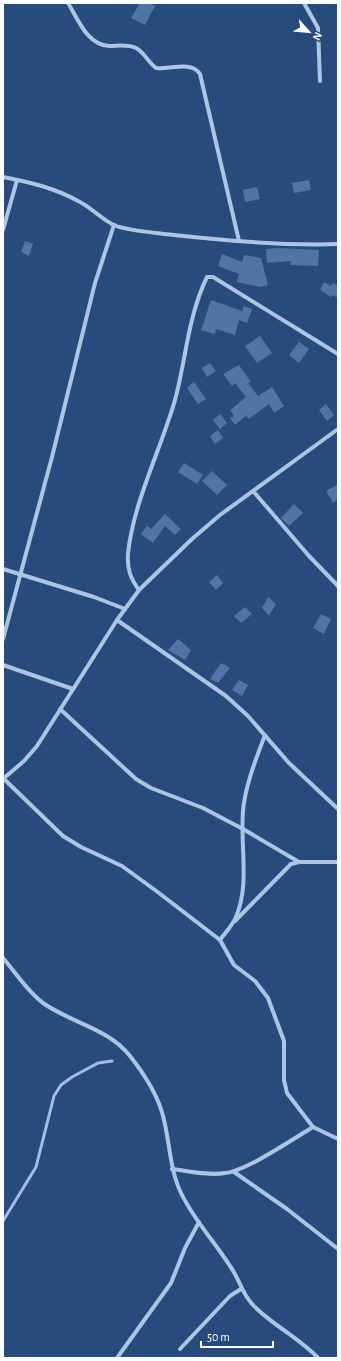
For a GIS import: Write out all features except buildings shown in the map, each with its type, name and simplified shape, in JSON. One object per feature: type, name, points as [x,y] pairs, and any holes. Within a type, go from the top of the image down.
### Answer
[{"type":"street","points":[[68,3],[83,29],[97,43],[106,46],[134,47],[156,68],[190,67],[198,70],[239,241]]},
{"type":"street","points":[[304,3],[318,28],[320,80]]},
{"type":"street","points":[[3,177],[42,186],[79,201],[114,225],[154,233],[298,245],[338,244]]},
{"type":"street","points":[[3,230],[17,180]]},
{"type":"street","points":[[3,639],[52,457],[95,283],[114,225]]},
{"type":"street","points":[[139,590],[129,574],[128,554],[132,535],[175,400],[195,305],[207,277],[213,277],[338,354]]},
{"type":"street","points":[[338,430],[253,491],[192,539],[139,590],[117,620],[37,746],[24,761],[4,779],[63,836],[81,847],[122,866],[171,901],[220,940],[234,965],[255,980],[268,998],[284,1041],[284,1087],[291,1100],[313,1127],[338,1139]]},
{"type":"street","points":[[253,491],[309,556],[338,586]]},
{"type":"street","points":[[3,569],[125,609]]},
{"type":"street","points":[[117,620],[226,696],[265,735],[289,763],[338,810]]},
{"type":"street","points":[[3,665],[73,689]]},
{"type":"street","points":[[60,709],[136,778],[151,788],[203,808],[243,829],[299,862]]},
{"type":"street","points":[[231,925],[238,911],[244,875],[243,810],[256,759],[265,735]]},
{"type":"street","points":[[220,940],[231,925],[288,866],[299,862],[338,862]]},
{"type":"street","points":[[3,958],[35,996],[44,1003],[107,1036],[129,1055],[150,1085],[158,1102],[164,1119],[175,1181],[182,1195],[199,1222],[232,1268],[241,1289],[256,1309],[303,1343],[318,1358]]},
{"type":"street","points":[[172,1169],[216,1174],[234,1172],[313,1127]]},
{"type":"street","points":[[234,1172],[287,1208],[338,1249]]},
{"type":"street","points":[[117,1358],[171,1283],[185,1248],[199,1222]]},
{"type":"street","points":[[180,1349],[230,1296],[241,1289]]},
{"type":"waterway","points":[[3,1221],[36,1167],[54,1096],[61,1085],[72,1077],[98,1063],[112,1061]]}]
